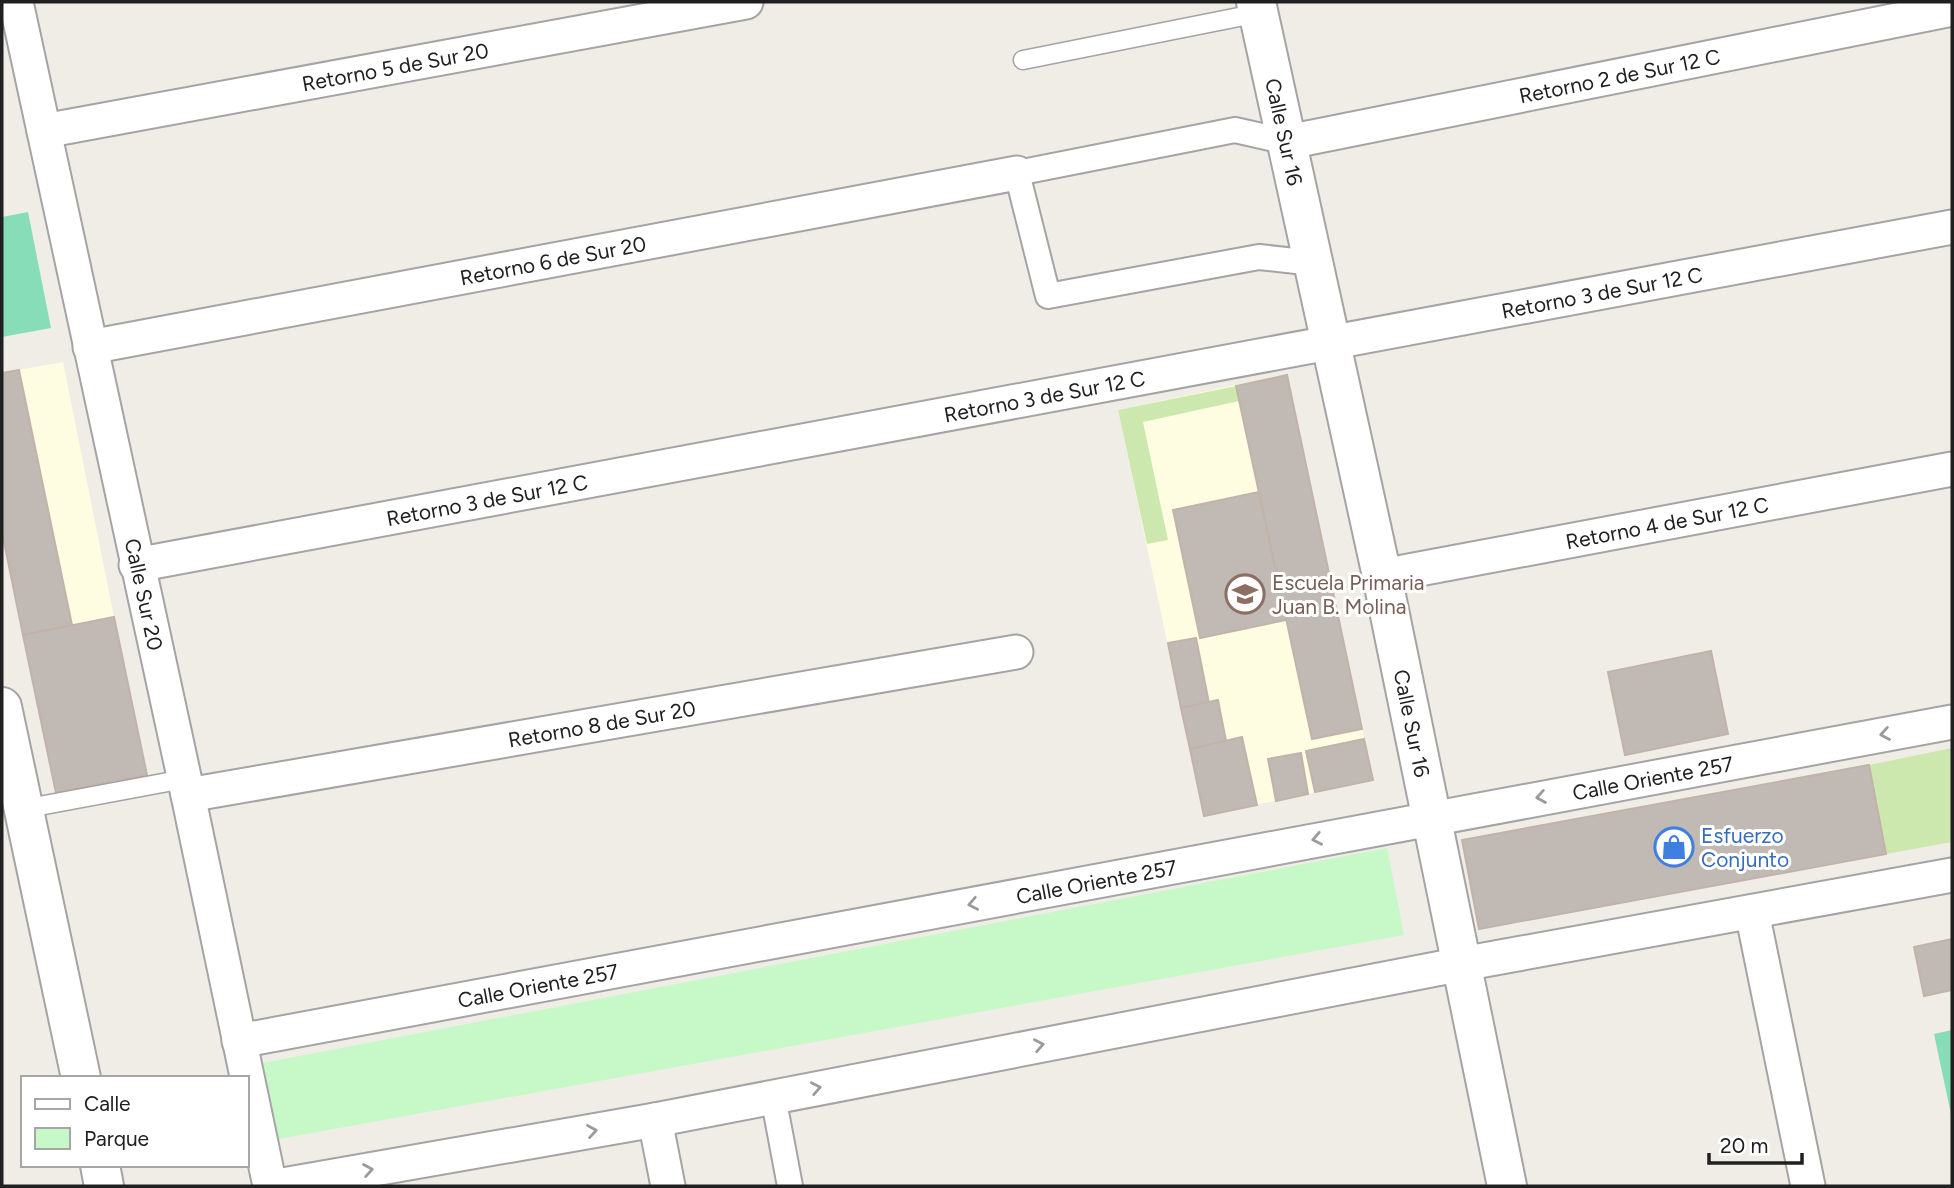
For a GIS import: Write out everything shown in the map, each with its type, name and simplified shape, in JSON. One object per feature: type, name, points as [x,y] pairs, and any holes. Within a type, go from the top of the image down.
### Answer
[{"type":"street","name":"Calle Sur 20","points":[[16,2],[246,1076]]},
{"type":"street","name":"Retorno 5 de Sur 20","points":[[44,131],[746,2]]},
{"type":"street","name":"Calle Sur 16","points":[[1258,7],[1382,576],[1507,1186]]},
{"type":"street","name":"Retorno 2 de Sur 12 C","points":[[1288,142],[1952,9]]},
{"type":"street","points":[[1288,142],[1235,130],[1017,173],[1048,296],[1259,257],[1314,263]]},
{"type":"street","name":"Retorno 6 de Sur 20","points":[[90,347],[1017,173]]},
{"type":"street","name":"Retorno 3 de Sur 12 C","points":[[136,565],[1952,227]]},
{"type":"street","name":"Retorno 4 de Sur 12 C","points":[[1382,576],[1952,469]]},
{"type":"street","name":"Retorno 8 de Sur 20","points":[[186,787],[1016,652]]},
{"type":"street","points":[[2,707],[81,1076]]},
{"type":"street","name":"Calle Oriente 257","points":[[239,1041],[1952,722]]},
{"type":"street","points":[[277,1186],[655,1120],[1462,964],[1952,875]]},
{"type":"street","points":[[1752,912],[1808,1186]]},
{"type":"street","name":"Calle Sur 20","points":[[248,1083],[270,1186]]},
{"type":"street","points":[[773,1096],[790,1186]]},
{"type":"street","points":[[655,1120],[668,1186]]},
{"type":"street","points":[[100,1167],[104,1186]]},
{"type":"lane","points":[[1023,60],[1258,7]]},
{"type":"lane","points":[[23,809],[186,787]]},
{"type":"shaded area","points":[[63,362],[114,617],[23,635],[2,532],[2,373]]},
{"type":"shaded area","name":"Escuela Primaria Juan B. Molina","points":[[1287,374],[1373,780],[1204,816],[1118,410]]},
{"type":"green space","points":[[28,212],[51,328],[2,337],[2,217]]},
{"type":"green space","points":[[1236,386],[1239,401],[1143,422],[1168,540],[1147,544],[1118,410]]},
{"type":"green space","points":[[1952,748],[1952,842],[1886,854],[1869,765]]},
{"type":"green space","points":[[1387,848],[1404,935],[279,1139],[263,1063]]},
{"type":"green space","points":[[1952,1030],[1952,1119],[1934,1034]]},
{"type":"building","points":[[19,370],[72,625],[23,635],[2,532],[2,373]]},
{"type":"building","points":[[1287,375],[1362,729],[1312,739],[1236,386]]},
{"type":"building","points":[[1259,492],[1286,620],[1200,638],[1173,510]]},
{"type":"building","points":[[114,617],[147,775],[56,793],[23,635]]},
{"type":"building","points":[[1196,638],[1209,703],[1181,708],[1168,643]]},
{"type":"building","points":[[1711,651],[1728,734],[1625,755],[1608,672]]},
{"type":"building","points":[[1218,700],[1226,741],[1190,749],[1181,708]]},
{"type":"building","points":[[1242,737],[1257,805],[1204,816],[1190,749]]},
{"type":"building","points":[[1364,739],[1373,780],[1315,792],[1306,751]]},
{"type":"building","points":[[1301,753],[1308,794],[1276,801],[1268,759]]},
{"type":"building","name":"Esfuerzo Conjunto","points":[[1869,765],[1886,854],[1479,929],[1462,840]]},
{"type":"building","points":[[1952,939],[1952,990],[1924,996],[1914,947]]},
{"type":"place","name":"Escuela Primaria Juan B. Molina","points":[[1245,594]]},
{"type":"place","name":"Esfuerzo Conjunto","points":[[1674,847]]}]
